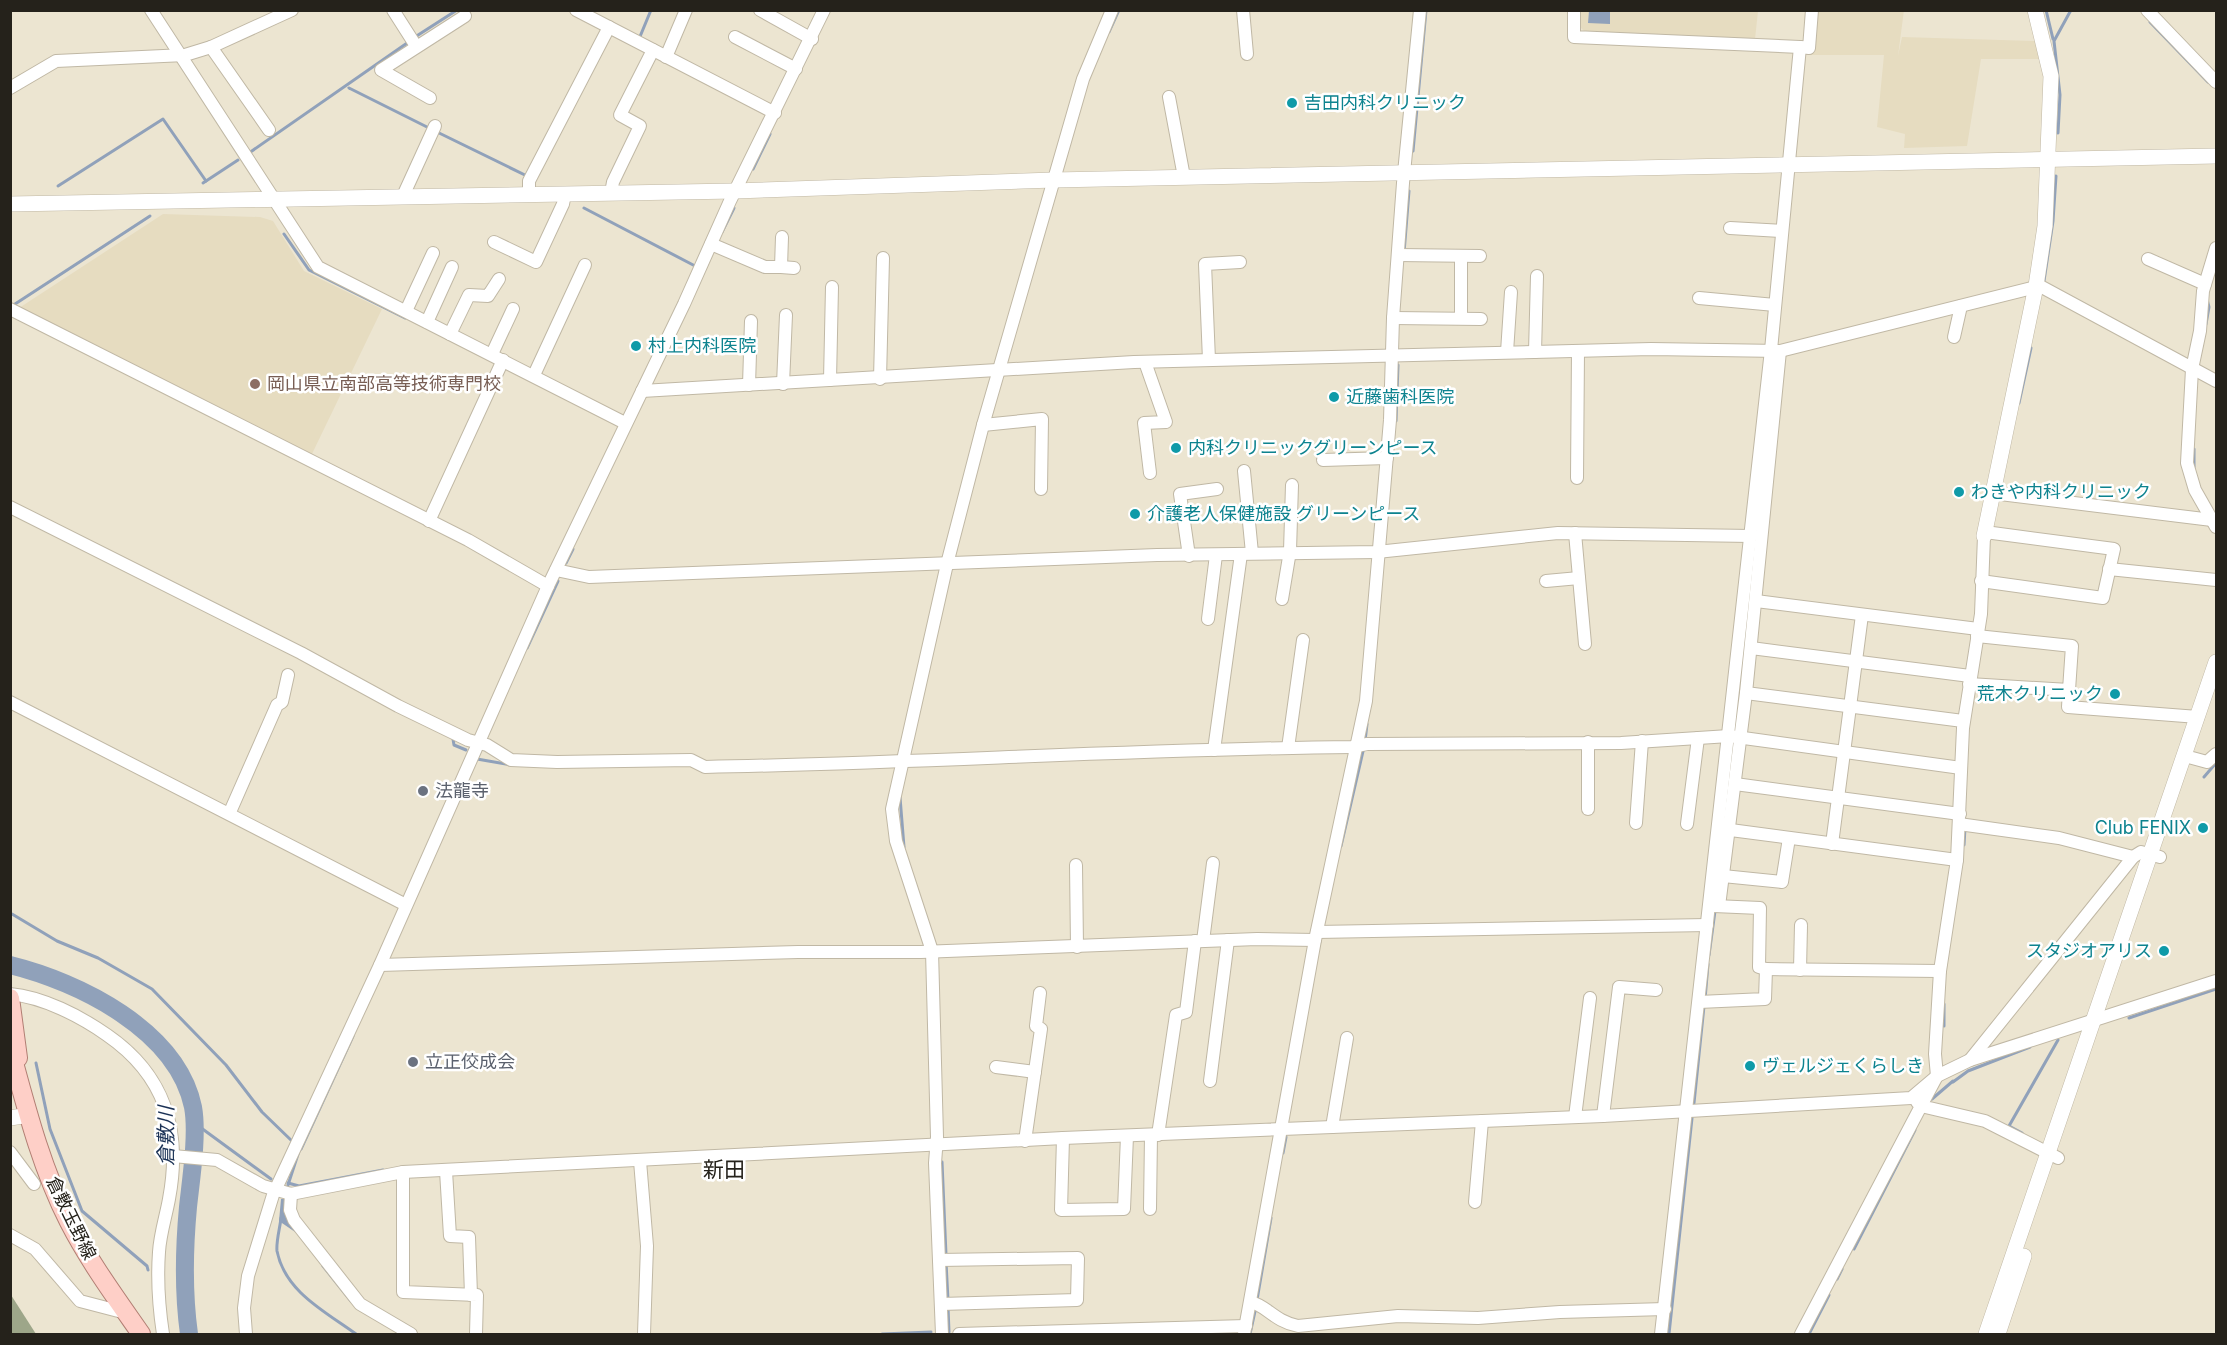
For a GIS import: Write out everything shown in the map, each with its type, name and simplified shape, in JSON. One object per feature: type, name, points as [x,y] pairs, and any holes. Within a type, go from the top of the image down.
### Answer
[{"type":"main road","name":"倉敷玉野線","points":[[10,996],[22,1092],[20,1116],[69,1221],[141,1335]]},
{"type":"main road","name":"倉敷玉野線","points":[[10,1048],[22,1092]]},
{"type":"street","points":[[151,10],[318,267],[450,333],[499,361],[534,375],[625,423]]},
{"type":"street","points":[[11,88],[60,61],[180,56],[211,46],[292,10]]},
{"type":"street","points":[[393,10],[416,46]]},
{"type":"street","points":[[576,10],[775,113]]},
{"type":"street","points":[[666,57],[686,10]]},
{"type":"street","points":[[760,10],[812,39]]},
{"type":"street","points":[[246,1335],[244,1308],[248,1276],[276,1191],[383,966],[406,905],[548,586],[735,191],[812,39],[824,10]]},
{"type":"street","points":[[942,1335],[945,1304],[936,1146],[935,951],[893,824],[893,800],[951,564],[1054,180],[1083,79],[1112,10]]},
{"type":"street","points":[[1244,10],[1247,54]]},
{"type":"street","points":[[959,1335],[1245,1330],[1254,1303],[1281,1130],[1319,934],[1362,744],[1381,551],[1392,355],[1402,255],[1404,173],[1420,10]]},
{"type":"street","points":[[1574,10],[1574,37],[1809,48],[1812,10]]},
{"type":"street","points":[[1801,1335],[1937,1076],[1935,1054],[1940,971],[1957,860],[1963,721],[1977,633],[1985,534],[2036,286],[2045,226],[2051,76],[2035,10]]},
{"type":"street","points":[[2147,10],[2217,82]]},
{"type":"street","points":[[430,98],[381,70],[465,16]]},
{"type":"street","points":[[529,194],[529,181],[609,27]]},
{"type":"street","points":[[735,37],[796,69]]},
{"type":"street","points":[[211,46],[269,130]]},
{"type":"street","points":[[1661,1335],[1661,1308],[1703,1003],[1707,925],[1724,876],[1724,829],[1735,784],[1735,737],[1746,693],[1756,601],[1776,351],[1775,305],[1789,165],[1797,47]]},
{"type":"street","points":[[611,192],[613,182],[640,126],[620,115],[653,50]]},
{"type":"street","points":[[1169,97],[1184,177]]},
{"type":"street","points":[[403,196],[435,126]]},
{"type":"street","points":[[10,204],[735,191],[1054,180],[2217,156]]},
{"type":"street","points":[[494,242],[536,262],[563,204],[565,194]]},
{"type":"street","points":[[1730,228],[1782,231]]},
{"type":"street","points":[[711,244],[765,267],[787,268],[782,237]]},
{"type":"street","points":[[2214,524],[2195,490],[2187,463],[2205,284],[2217,248]]},
{"type":"street","points":[[406,311],[433,253]]},
{"type":"street","points":[[1402,255],[1480,256]]},
{"type":"street","points":[[1461,256],[1461,318]]},
{"type":"street","points":[[880,379],[883,258]]},
{"type":"street","points":[[2148,259],[2205,284]]},
{"type":"street","points":[[1209,360],[1205,264],[1240,262]]},
{"type":"street","points":[[534,375],[585,265]]},
{"type":"street","points":[[427,322],[452,267]]},
{"type":"street","points":[[1535,352],[1537,276]]},
{"type":"street","points":[[450,333],[469,294],[488,296],[499,279]]},
{"type":"street","points":[[642,391],[1145,362],[1507,352],[1776,351],[2036,286],[2045,288],[2217,381]]},
{"type":"street","points":[[830,380],[832,287]]},
{"type":"street","points":[[1507,352],[1511,292]]},
{"type":"street","points":[[1699,298],[1775,305]]},
{"type":"street","points":[[1954,337],[1961,306]]},
{"type":"street","points":[[429,521],[499,361],[513,309]]},
{"type":"street","points":[[11,310],[429,521],[548,586]]},
{"type":"street","points":[[783,384],[786,315]]},
{"type":"street","points":[[1397,318],[1481,319]]},
{"type":"street","points":[[749,385],[751,321]]},
{"type":"street","points":[[1577,478],[1578,351]]},
{"type":"street","points":[[1714,906],[1735,737],[1751,536],[1776,351]]},
{"type":"street","points":[[1145,362],[1166,422],[1144,423],[1150,473]]},
{"type":"street","points":[[987,426],[1042,418],[1041,489]]},
{"type":"street","points":[[1323,460],[1387,458]]},
{"type":"street","points":[[1214,750],[1246,553],[1244,471]]},
{"type":"street","points":[[1282,599],[1290,551],[1292,484]]},
{"type":"street","points":[[1189,556],[1180,494],[1217,489]]},
{"type":"street","points":[[1992,493],[2214,524]]},
{"type":"street","points":[[10,507],[242,623],[398,706],[478,742],[511,760],[696,764],[901,762],[1362,744],[1642,741],[1735,737],[1961,768]]},
{"type":"street","points":[[556,570],[589,577],[1290,551],[1381,551],[1575,533],[1751,536]]},
{"type":"street","points":[[1575,533],[1585,644]]},
{"type":"street","points":[[1981,581],[2103,598],[2114,549],[1985,534]]},
{"type":"street","points":[[1208,619],[1216,555]]},
{"type":"street","points":[[2109,569],[2217,580]]},
{"type":"street","points":[[1546,581],[1579,578]]},
{"type":"street","points":[[1756,601],[2072,646],[2068,707],[2198,717]]},
{"type":"street","points":[[1832,844],[1862,615]]},
{"type":"street","points":[[1288,748],[1303,640]]},
{"type":"street","points":[[1751,648],[1856,660],[1970,680],[2069,690]]},
{"type":"street","points":[[2189,757],[2198,717],[2217,662]]},
{"type":"street","points":[[230,812],[277,705],[282,702],[288,675]]},
{"type":"street","points":[[1986,1335],[2053,1156],[2189,757],[2217,691]]},
{"type":"street","points":[[1746,693],[1963,721]]},
{"type":"street","points":[[10,702],[230,812],[251,827],[406,905]]},
{"type":"street","points":[[1687,825],[1698,738]]},
{"type":"street","points":[[1636,823],[1642,741]]},
{"type":"street","points":[[1588,742],[1588,809]]},
{"type":"street","points":[[2189,757],[2207,762],[2217,754]]},
{"type":"street","points":[[1735,784],[1838,797],[1960,819],[2059,838],[2133,857]]},
{"type":"street","points":[[1724,829],[1957,860]]},
{"type":"street","points":[[1724,876],[1782,882],[1789,838]]},
{"type":"street","points":[[1970,1060],[2133,857],[2141,852],[2156,856]]},
{"type":"street","points":[[1150,1209],[1157,1132],[1176,1015],[1186,1012],[1213,863]]},
{"type":"street","points":[[1076,865],[1077,947]]},
{"type":"street","points":[[1714,906],[1760,908],[1760,967],[1766,969],[1940,971]]},
{"type":"street","points":[[383,966],[775,952],[1077,947],[1319,934],[1707,925]]},
{"type":"street","points":[[1800,970],[1802,925]]},
{"type":"street","points":[[1210,1081],[1228,940]]},
{"type":"street","points":[[1703,1003],[1765,999],[1766,969]]},
{"type":"street","points":[[175,1155],[217,1160],[276,1191],[291,1194],[404,1173],[1127,1136],[1157,1132],[1281,1130],[1603,1116],[1911,1098],[1937,1076],[1970,1060],[2217,981]]},
{"type":"street","points":[[1603,1116],[1619,987],[1656,990]]},
{"type":"street","points":[[1025,1141],[1041,1029],[1036,1026],[1040,993]]},
{"type":"street","points":[[10,996],[32,999],[81,1018],[145,1068],[167,1110],[175,1155],[159,1252],[160,1308],[164,1335]]},
{"type":"street","points":[[1575,1117],[1590,998]]},
{"type":"street","points":[[1332,1127],[1347,1038]]},
{"type":"street","points":[[996,1067],[1035,1072]]},
{"type":"street","points":[[1911,1098],[1921,1106],[1985,1121],[2053,1156]]},
{"type":"street","points":[[1475,1202],[1482,1121]]},
{"type":"street","points":[[1063,1138],[1061,1210],[1124,1209],[1127,1136]]},
{"type":"street","points":[[10,1152],[34,1184]]},
{"type":"street","points":[[1998,1335],[2053,1156]]},
{"type":"street","points":[[640,1161],[647,1246],[644,1335]]},
{"type":"street","points":[[446,1171],[450,1236],[469,1237],[471,1295]]},
{"type":"street","points":[[404,1173],[403,1292],[477,1295],[476,1335]]},
{"type":"street","points":[[291,1194],[291,1216],[351,1295],[372,1313],[411,1335]]},
{"type":"street","points":[[10,1235],[35,1249],[81,1300],[126,1313]]},
{"type":"street","points":[[944,1260],[1078,1258],[1077,1300],[945,1304]]},
{"type":"street","points":[[1254,1303],[1283,1323],[1298,1326],[1398,1316],[1478,1318],[1661,1308]]},
{"type":"shaded area","points":[[1904,10],[1898,56],[1902,37],[2035,41],[2039,59],[1981,59],[1967,146],[1904,148],[1905,134],[1877,127],[1884,55],[1810,55],[1814,11]]},
{"type":"shaded area","points":[[1581,11],[1758,11],[1755,39],[1584,31],[1580,27]]},
{"type":"shaded area","name":"岡山県立南部高等技術専門校","points":[[163,214],[260,217],[273,221],[304,271],[382,309],[310,458],[16,310]]},
{"type":"green space","points":[[11,1295],[36,1334],[11,1334]]},
{"type":"water","points":[[1589,11],[1610,11],[1610,24],[1588,23]]},
{"type":"water","points":[[281,1199],[287,1199],[298,1234],[279,1221]]},
{"type":"waterway","points":[[415,37],[457,10]]},
{"type":"waterway","points":[[639,39],[651,10]]},
{"type":"waterway","points":[[1109,32],[1119,10]]},
{"type":"waterway","points":[[1413,151],[1426,10]]},
{"type":"waterway","points":[[2046,10],[2053,39]]},
{"type":"waterway","points":[[2058,133],[2060,95],[2054,41],[2071,10]]},
{"type":"waterway","points":[[2150,22],[2208,82]]},
{"type":"waterway","points":[[249,153],[410,41]]},
{"type":"waterway","points":[[349,88],[429,128]]},
{"type":"waterway","points":[[58,186],[163,119],[206,181]]},
{"type":"waterway","points":[[435,131],[529,177]]},
{"type":"waterway","points":[[753,169],[770,134]]},
{"type":"waterway","points":[[203,183],[238,160]]},
{"type":"waterway","points":[[2044,281],[2053,221],[2056,176]]},
{"type":"waterway","points":[[1404,253],[1409,191]]},
{"type":"waterway","points":[[584,208],[697,267]]},
{"type":"waterway","points":[[722,232],[734,208]]},
{"type":"waterway","points":[[12,306],[150,216]]},
{"type":"waterway","points":[[284,234],[309,270],[405,318]]},
{"type":"waterway","points":[[2206,324],[2209,307],[2207,299]]},
{"type":"waterway","points":[[2019,403],[2031,348]]},
{"type":"waterway","points":[[1396,421],[1398,365]]},
{"type":"waterway","points":[[2194,449],[2194,467]]},
{"type":"waterway","points":[[566,563],[573,549]]},
{"type":"waterway","points":[[527,648],[558,581]]},
{"type":"waterway","points":[[1739,704],[1743,663]]},
{"type":"waterway","points":[[1365,741],[1367,724]]},
{"type":"waterway","points":[[453,739],[454,745],[466,750]]},
{"type":"waterway","points":[[1341,846],[1364,747]]},
{"type":"waterway","points":[[477,759],[511,765]]},
{"type":"waterway","points":[[2204,777],[2216,763]]},
{"type":"waterway","points":[[900,797],[904,847]]},
{"type":"waterway","points":[[1964,845],[1965,828]]},
{"type":"waterway","points":[[1709,955],[1715,911]]},
{"type":"waterway","points":[[12,914],[57,941],[98,958],[152,989],[226,1065],[262,1112],[293,1142]]},
{"type":"waterway","points":[[1705,999],[1708,964]]},
{"type":"waterway","name":"倉敷川","points":[[10,965],[65,984],[94,997],[121,1014],[146,1033],[167,1055],[183,1079],[193,1107],[195,1130],[185,1255],[189,1334]]},
{"type":"waterway","points":[[2129,1018],[2216,989]]},
{"type":"waterway","points":[[1944,1004],[1944,1026]]},
{"type":"waterway","points":[[1694,1103],[1704,1006]]},
{"type":"waterway","points":[[301,1149],[353,1036]]},
{"type":"waterway","points":[[2022,1133],[2009,1126],[2058,1040]]},
{"type":"waterway","points":[[1953,1082],[1968,1071],[2030,1047]]},
{"type":"waterway","points":[[36,1063],[50,1129],[82,1211],[147,1266],[148,1270]]},
{"type":"waterway","points":[[1932,1099],[1953,1081]]},
{"type":"waterway","points":[[1669,1334],[1692,1118]]},
{"type":"waterway","points":[[193,1122],[271,1179]]},
{"type":"waterway","points":[[1854,1249],[1915,1130]]},
{"type":"waterway","points":[[1283,1153],[1286,1137]]},
{"type":"waterway","points":[[288,1185],[300,1148]]},
{"type":"waterway","points":[[942,1162],[946,1255]]},
{"type":"waterway","points":[[288,1183],[299,1186],[383,1170]]},
{"type":"waterway","points":[[281,1218],[277,1251],[288,1278],[308,1300],[356,1334]]},
{"type":"waterway","points":[[1257,1300],[1271,1218]]},
{"type":"waterway","points":[[946,1262],[948,1300]]},
{"type":"waterway","points":[[323,1266],[351,1301]]},
{"type":"waterway","points":[[1837,1279],[1842,1269]]},
{"type":"waterway","points":[[1809,1334],[1829,1295]]},
{"type":"waterway","points":[[948,1307],[949,1332]]},
{"type":"waterway","points":[[1250,1334],[1256,1307]]},
{"type":"waterway","points":[[882,1334],[931,1332]]},
{"type":"place","name":"吉田内科クリニック","points":[[1292,103]]},
{"type":"place","name":"村上内科医院","points":[[636,346]]},
{"type":"place","name":"岡山県立南部高等技術専門校","points":[[255,384]]},
{"type":"place","name":"近藤歯科医院","points":[[1334,397]]},
{"type":"place","name":"内科クリニックグリーンピース","points":[[1176,448]]},
{"type":"place","name":"わきや内科クリニック","points":[[1959,492]]},
{"type":"place","name":"介護老人保健施設 グリーンピース","points":[[1135,514]]},
{"type":"place","name":"荒木クリニック","points":[[2115,694]]},
{"type":"place","name":"法龍寺","points":[[423,791]]},
{"type":"place","name":"Club FENIX","points":[[2203,828]]},
{"type":"place","name":"スタジオアリス","points":[[2164,951]]},
{"type":"place","name":"立正佼成会","points":[[413,1062]]},
{"type":"place","name":"ヴェルジェくらしき","points":[[1750,1066]]},
{"type":"district","name":"新田","points":[[724,1170]]}]
